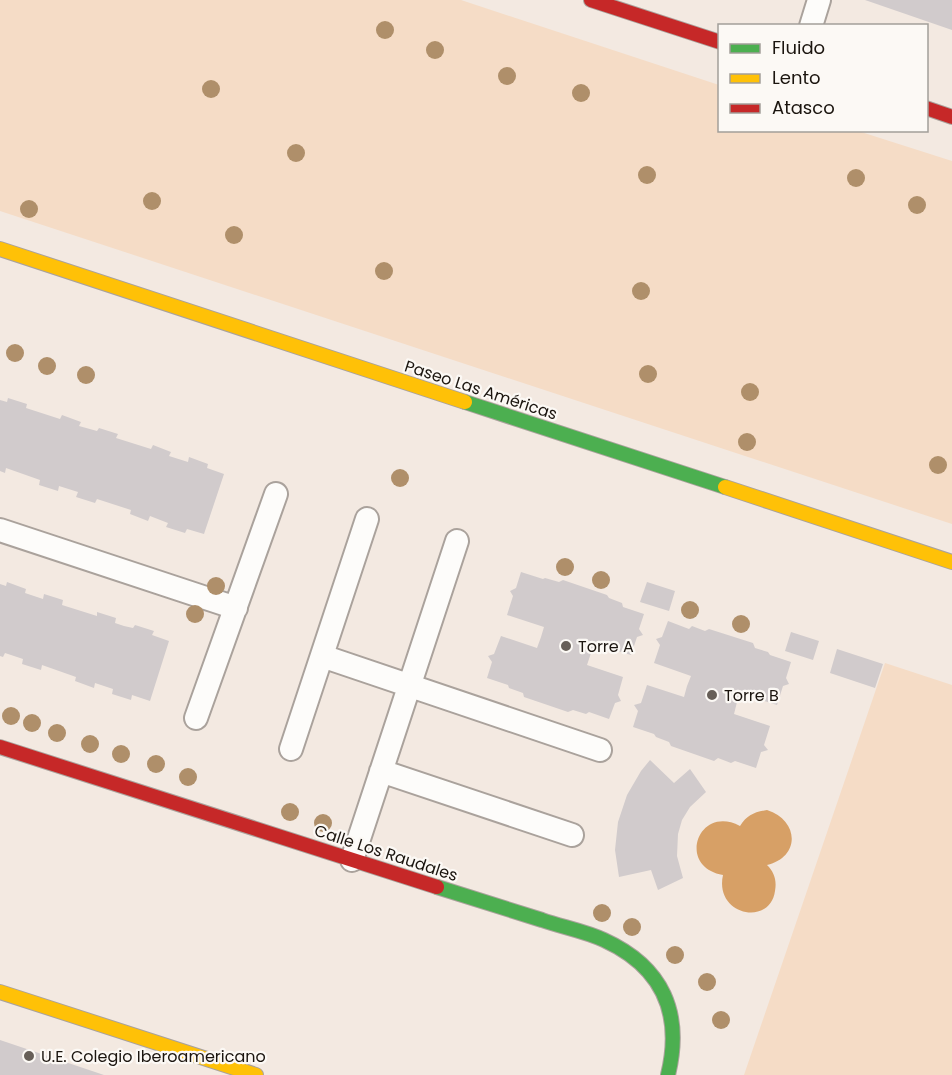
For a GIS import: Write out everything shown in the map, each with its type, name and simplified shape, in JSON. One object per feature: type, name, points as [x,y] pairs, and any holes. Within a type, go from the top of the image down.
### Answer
[{"type":"main road","points":[[591,0],[718,41]]},
{"type":"main road","points":[[928,108],[952,117]]},
{"type":"main road","name":"Paseo Las Américas","points":[[0,249],[952,562]]},
{"type":"main road","name":"Calle Los Raudales","points":[[0,747],[604,940],[635,959],[660,985],[671,1008],[676,1032],[668,1075]]},
{"type":"main road","points":[[0,992],[256,1075]]},
{"type":"lane","points":[[812,24],[819,0]]},
{"type":"lane","points":[[196,718],[276,494]]},
{"type":"lane","points":[[291,749],[367,519]]},
{"type":"lane","points":[[0,530],[236,608]]},
{"type":"lane","points":[[352,860],[457,542]]},
{"type":"lane","points":[[322,656],[600,750]]},
{"type":"lane","points":[[381,771],[572,835]]},
{"type":"shaded area","points":[[0,0],[461,0],[718,85],[718,132],[861,132],[952,161],[952,524],[0,211]]},
{"type":"shaded area","points":[[885,663],[952,685],[952,1075],[744,1075]]},
{"type":"shaded area","points":[[767,810],[778,815],[790,830],[792,838],[790,847],[778,861],[767,865],[776,883],[771,902],[764,909],[744,912],[734,907],[727,899],[722,889],[723,875],[709,870],[700,861],[697,850],[698,839],[713,823],[725,821],[740,826],[751,815]]},
{"type":"building","points":[[865,0],[952,0],[952,30]]},
{"type":"building","points":[[8,398],[27,404],[26,408],[60,419],[62,415],[81,422],[79,426],[97,431],[99,428],[118,434],[116,438],[151,449],[153,445],[171,452],[169,456],[188,462],[189,457],[208,464],[207,468],[224,474],[204,534],[187,529],[185,533],[166,527],[168,523],[150,516],[148,521],[130,514],[131,510],[97,499],[95,503],[76,497],[78,492],[59,486],[58,491],[39,485],[40,480],[6,468],[5,473],[0,471],[0,400],[7,402]]},
{"type":"building","name":"Torre A","points":[[521,572],[543,579],[559,582],[563,580],[607,595],[622,603],[623,607],[644,614],[639,629],[643,635],[637,637],[631,655],[594,644],[587,665],[623,677],[618,695],[621,701],[615,703],[609,719],[589,712],[586,714],[573,710],[568,712],[524,697],[523,693],[509,688],[508,685],[487,678],[492,662],[488,656],[494,654],[501,636],[537,648],[541,637],[544,627],[507,615],[513,596],[510,591],[516,588]]},
{"type":"building","points":[[7,582],[26,589],[25,593],[43,599],[44,594],[63,600],[62,605],[97,616],[97,612],[116,618],[115,623],[124,626],[133,628],[135,625],[154,631],[152,635],[169,641],[150,701],[132,695],[131,700],[112,694],[113,689],[95,683],[94,688],[75,681],[76,677],[42,665],[41,670],[22,664],[23,659],[5,653],[3,657],[0,656],[0,584],[6,586]]},
{"type":"building","points":[[647,582],[675,591],[669,611],[640,602]]},
{"type":"building","name":"Torre B","points":[[668,621],[689,629],[692,626],[705,631],[709,629],[753,643],[755,648],[791,662],[786,678],[789,684],[783,686],[777,705],[740,693],[737,702],[734,714],[770,726],[764,745],[768,750],[761,752],[756,768],[718,758],[714,761],[671,746],[669,742],[654,734],[633,727],[638,711],[634,705],[641,703],[647,685],[684,697],[691,676],[654,663],[660,645],[656,639],[662,637]]},
{"type":"building","points":[[791,632],[819,641],[813,660],[785,651]]},
{"type":"building","points":[[837,649],[883,664],[875,688],[830,673]]},
{"type":"building","points":[[650,760],[674,783],[690,769],[706,792],[690,807],[682,820],[678,834],[677,856],[683,878],[658,890],[651,870],[619,877],[615,850],[618,822],[627,795]]},
{"type":"building","name":"U.E. Colegio Iberoamericano","points":[[0,1040],[104,1075],[0,1075]]},
{"type":"traffic: fast","points":[[465,402],[725,487]]},
{"type":"traffic: fast","points":[[437,887],[597,937],[624,951],[641,964],[664,994],[670,1012],[673,1032],[668,1075]]},
{"type":"traffic: slow","points":[[0,249],[465,402]]},
{"type":"traffic: slow","points":[[725,487],[952,562]]},
{"type":"traffic: slow","points":[[0,992],[256,1075]]},
{"type":"traffic: jam","points":[[591,0],[718,41]]},
{"type":"traffic: jam","points":[[928,109],[952,117]]},
{"type":"traffic: jam","points":[[0,747],[437,887]]},
{"type":"place","name":"Torre A","points":[[566,646]]},
{"type":"place","name":"Torre B","points":[[712,695]]},
{"type":"place","name":"U.E. Colegio Iberoamericano","points":[[29,1056]]}]
